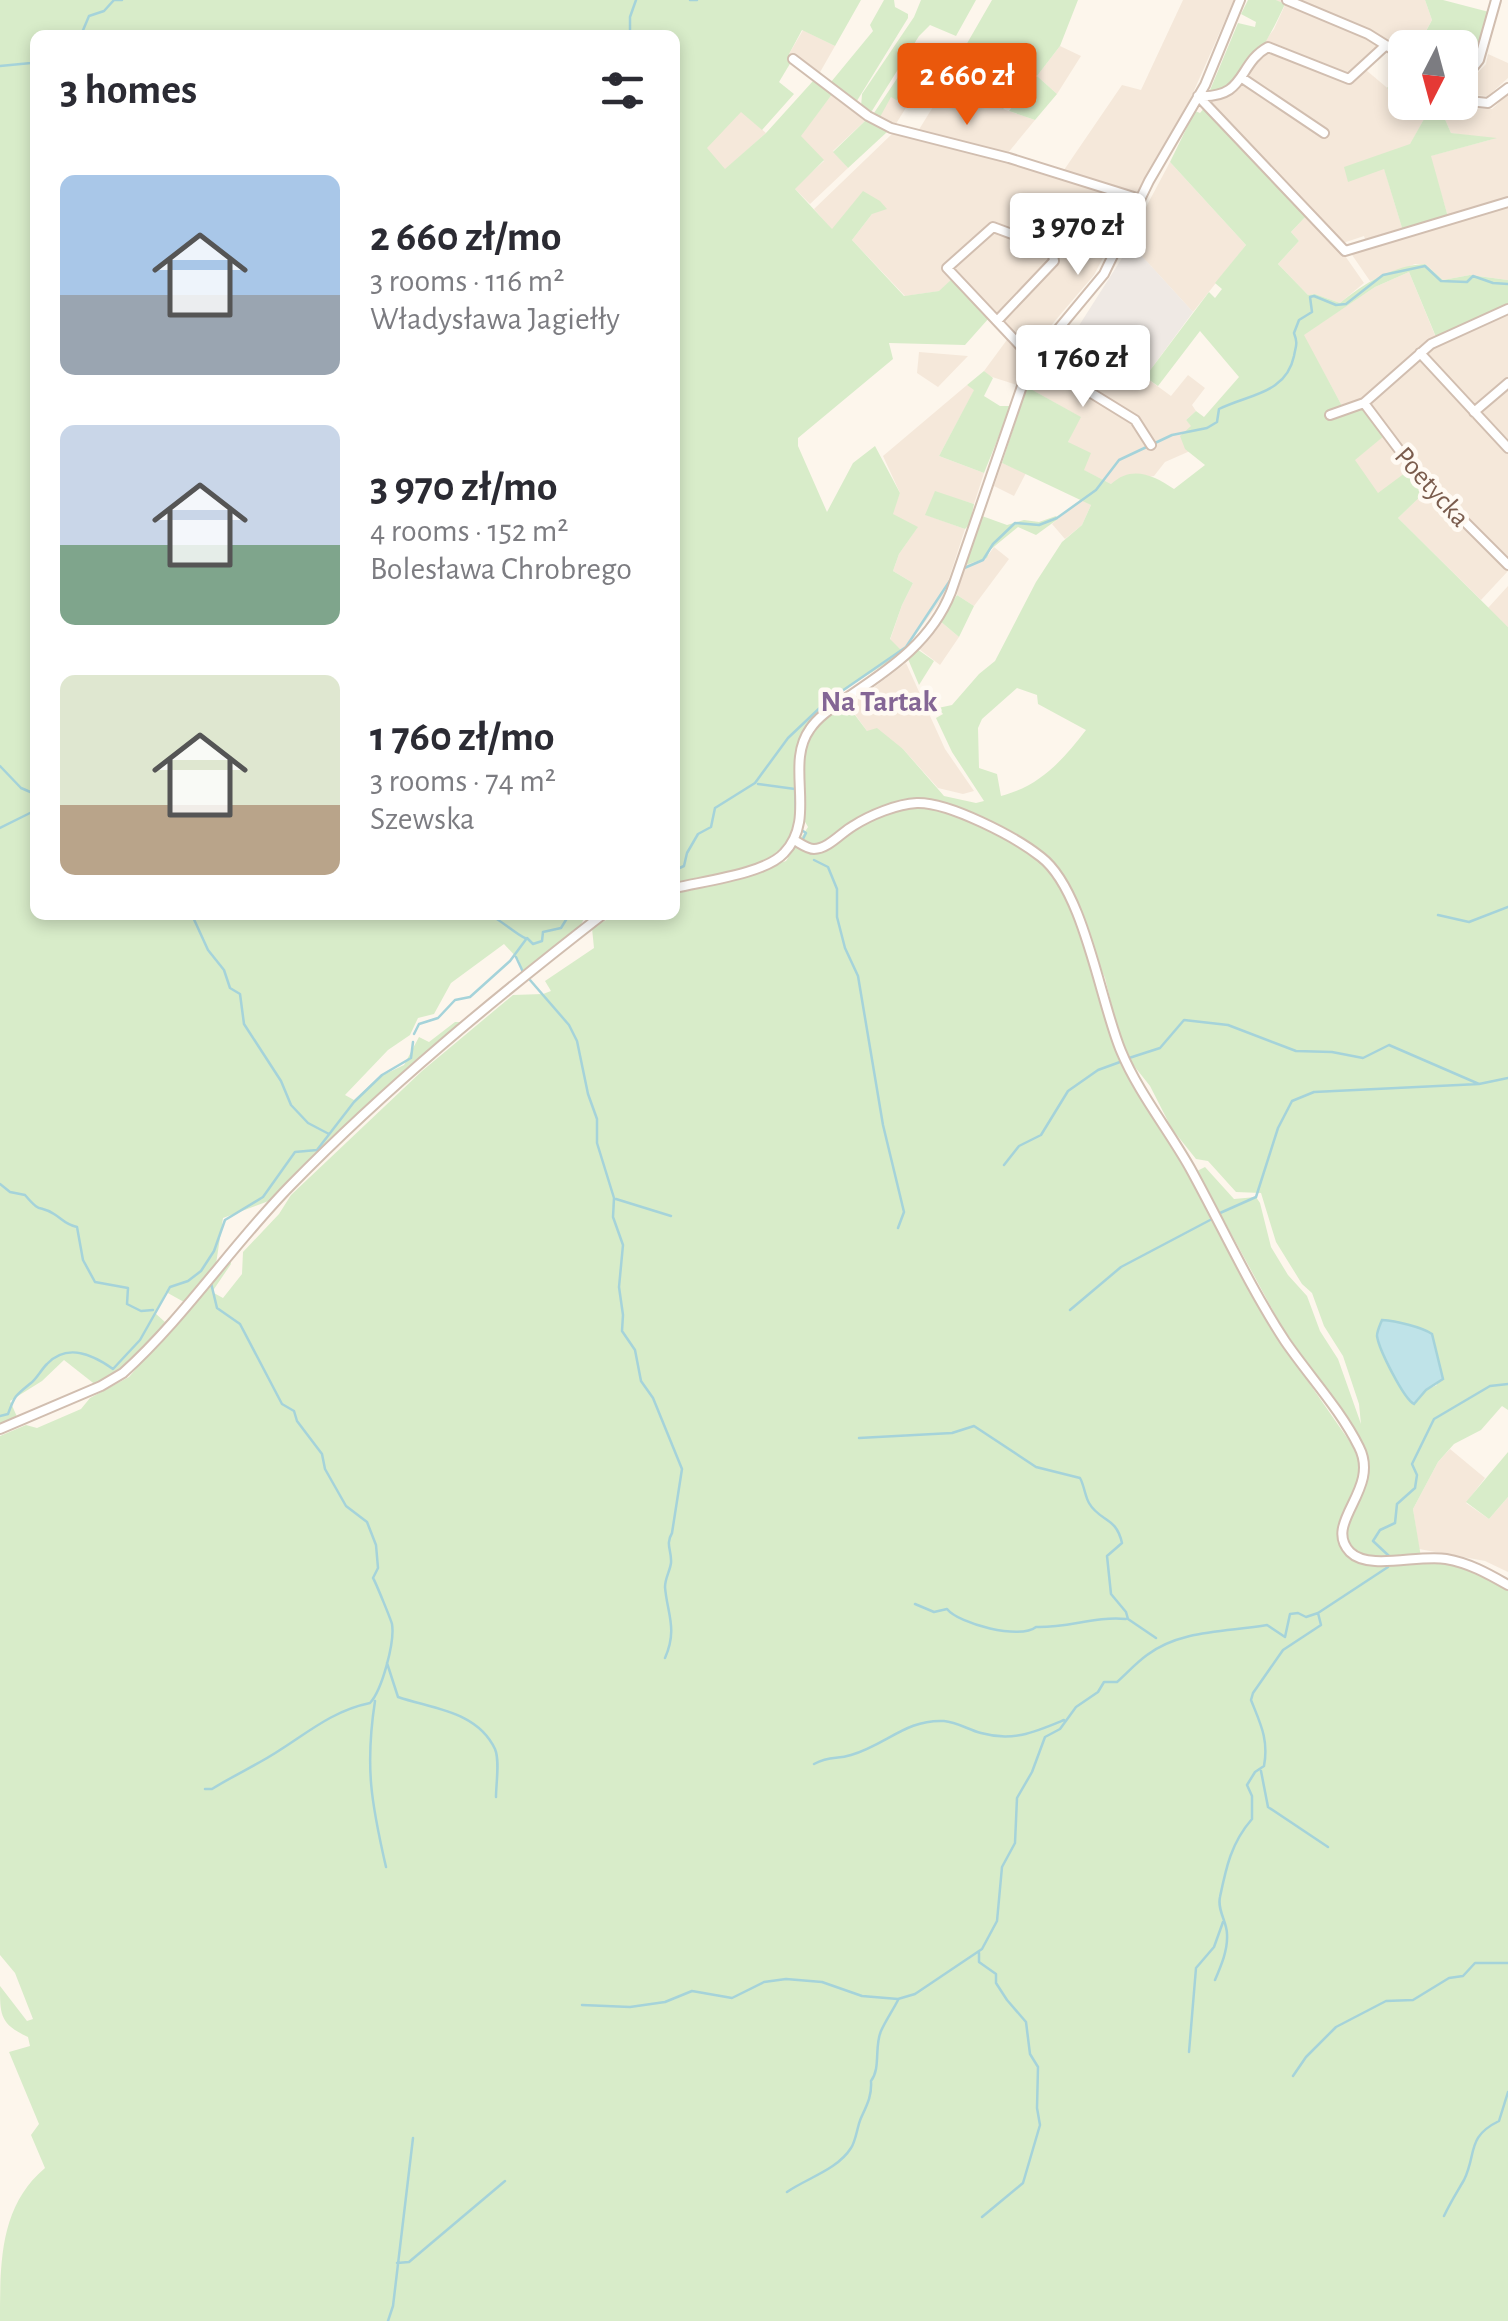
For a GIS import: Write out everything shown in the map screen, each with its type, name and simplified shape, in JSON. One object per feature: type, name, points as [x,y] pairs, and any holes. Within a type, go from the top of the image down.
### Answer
[{"type":"street","points":[[680,887],[769,863],[784,854],[800,824],[801,754],[808,732],[829,711],[914,649],[947,602],[1034,358],[1104,274],[1140,199],[1198,96],[1240,0]]},
{"type":"street","points":[[1198,96],[1220,95],[1234,88],[1260,51],[1268,46],[1350,79],[1386,46],[1368,34],[1287,0]]},
{"type":"street","points":[[1478,62],[1496,0]]},
{"type":"street","points":[[793,60],[868,116],[892,128],[1009,158],[1140,199]]},
{"type":"street","points":[[1242,78],[1324,133]]},
{"type":"street","points":[[1478,102],[1488,103],[1508,88]]},
{"type":"street","points":[[1198,96],[1345,251],[1508,202]]},
{"type":"street","points":[[997,320],[1052,265],[1052,249],[993,227],[947,268],[997,320],[1034,358],[1135,420],[1151,445]]},
{"type":"street","points":[[1330,416],[1364,403],[1444,337],[1508,309]]},
{"type":"street","points":[[1420,353],[1508,448]]},
{"type":"street","points":[[1474,412],[1508,383]]},
{"type":"street","name":"Poetycka","points":[[1364,403],[1418,475],[1508,564]]},
{"type":"street","points":[[794,840],[821,848],[859,822],[906,804],[925,804],[1010,838],[1048,862],[1078,918],[1129,1068],[1183,1156],[1272,1321],[1360,1450],[1363,1481],[1343,1522],[1344,1544],[1355,1556],[1369,1561],[1424,1557],[1467,1564],[1508,1585]]},
{"type":"street","points":[[0,1429],[123,1373],[292,1183],[396,1084],[596,920]]},
{"type":"shaded area","points":[[1183,0],[1234,0],[1189,102],[1094,275],[1024,360],[1017,385],[984,371],[1009,337],[953,278],[940,291],[905,296],[852,240],[872,214],[863,192],[832,230],[814,209],[893,133],[915,136],[957,68],[984,86],[1003,109],[1035,120],[1007,154],[1064,170],[1122,85],[1141,90]]},
{"type":"shaded area","points":[[1276,0],[1425,0],[1432,20],[1426,30],[1388,30],[1388,46],[1366,70],[1388,89],[1388,120],[1423,120],[1410,145],[1384,168],[1403,231],[1366,242],[1364,236],[1343,243],[1209,104],[1215,94],[1242,72],[1274,29],[1285,5]]},
{"type":"shaded area","points":[[803,30],[835,46],[819,74],[789,54]]},
{"type":"shaded area","points":[[1060,46],[1081,56],[1057,94],[1037,76]]},
{"type":"shaded area","points":[[1007,52],[1033,72],[1018,91],[994,71]]},
{"type":"shaded area","points":[[1488,54],[1508,63],[1508,78],[1488,96],[1478,95],[1478,72],[1486,64]]},
{"type":"shaded area","points":[[833,93],[868,118],[833,151],[848,168],[810,204],[794,188],[824,161],[800,136]]},
{"type":"shaded area","points":[[1508,94],[1508,199],[1448,217],[1430,156],[1493,139],[1451,133],[1445,120],[1478,120],[1478,108],[1492,109]]},
{"type":"shaded area","points":[[891,96],[907,106],[894,127],[878,116]]},
{"type":"shaded area","points":[[741,111],[766,133],[725,170],[706,148]]},
{"type":"shaded area","points":[[1170,162],[1246,245],[1193,312],[1128,241]]},
{"type":"shaded area","points":[[1508,204],[1508,280],[1470,275],[1443,280],[1425,264],[1415,264],[1370,281],[1350,252]]},
{"type":"shaded area","points":[[1308,214],[1364,283],[1340,303],[1308,295],[1278,264],[1299,241],[1291,232]]},
{"type":"shaded area","points":[[1131,244],[1193,312],[1145,377],[1073,335]]},
{"type":"shaded area","points":[[1409,272],[1439,345],[1508,313],[1508,571],[1481,600],[1398,518],[1433,484],[1418,465],[1378,494],[1354,460],[1391,430],[1372,405],[1347,415],[1303,335],[1375,287]]},
{"type":"shaded area","points":[[1073,335],[1171,396],[1188,375],[1205,388],[1192,405],[1196,411],[1186,420],[1191,425],[1190,451],[1165,462],[1154,476],[1111,484],[1083,470],[1068,442],[1080,417],[1027,387],[1037,364],[1049,370]]},
{"type":"shaded area","points":[[919,352],[968,356],[938,387],[917,373]]},
{"type":"shaded area","points":[[967,385],[975,389],[939,456],[984,473],[974,504],[935,492],[926,515],[965,529],[943,597],[903,652],[890,640],[913,583],[893,571],[899,554],[917,528],[892,514],[900,493],[883,456]]},
{"type":"shaded area","points":[[1002,463],[1026,473],[1014,496],[994,486]]},
{"type":"shaded area","points":[[1082,499],[1091,505],[1082,525],[1065,539],[1052,524]]},
{"type":"shaded area","points":[[994,547],[1009,559],[974,606],[957,595],[962,566],[986,558]]},
{"type":"shaded area","points":[[1508,586],[1508,627],[1488,608]]},
{"type":"shaded area","points":[[940,621],[959,637],[940,665],[919,649]]},
{"type":"shaded area","points":[[906,663],[945,749],[974,791],[963,794],[938,788],[903,749],[867,731],[849,706]]},
{"type":"shaded area","points":[[1450,1449],[1485,1478],[1466,1503],[1489,1519],[1508,1497],[1508,1572],[1485,1561],[1419,1549],[1413,1509],[1438,1462]]},
{"type":"green space","points":[[0,0],[861,0],[835,46],[802,30],[779,82],[794,94],[762,130],[741,112],[707,148],[725,169],[766,133],[813,81],[819,81],[833,93],[801,136],[824,160],[795,189],[832,229],[863,191],[880,201],[887,209],[872,214],[852,240],[904,296],[939,291],[954,277],[989,318],[965,345],[889,343],[893,359],[798,438],[827,512],[853,463],[875,446],[900,493],[893,514],[918,527],[899,554],[893,571],[913,583],[890,639],[903,652],[837,696],[805,727],[797,755],[793,826],[775,853],[744,868],[680,882],[680,30],[30,30],[30,920],[583,920],[579,928],[522,975],[519,960],[504,944],[451,983],[434,1014],[418,1018],[410,1035],[388,1050],[345,1095],[354,1100],[379,1077],[404,1065],[419,1037],[429,1042],[455,1022],[462,1022],[274,1199],[223,1218],[216,1264],[184,1302],[166,1292],[155,1313],[165,1322],[137,1357],[97,1386],[64,1360],[42,1381],[10,1401],[18,1419],[0,1426]]},
{"type":"green space","points":[[884,0],[894,0],[895,7],[908,14],[908,18],[855,104],[831,82],[873,31],[870,25]]},
{"type":"green space","points":[[921,0],[976,0],[956,36],[930,25],[919,36],[870,114],[861,107],[862,94],[914,17]]},
{"type":"green space","points":[[992,0],[1078,0],[1060,46],[1037,76],[1008,52],[994,71],[1018,91],[1003,109],[980,91],[983,86],[954,66]]},
{"type":"green space","points":[[1248,0],[1276,0],[1285,4],[1248,67],[1215,94],[1210,90],[1238,23],[1255,27],[1256,22],[1241,14]]},
{"type":"green space","points":[[1425,0],[1443,0],[1489,12],[1478,57],[1478,30],[1427,30],[1432,20]]},
{"type":"green space","points":[[908,62],[928,75],[907,106],[891,97],[880,117],[872,116]]},
{"type":"green space","points":[[1037,76],[1057,94],[1035,120],[1009,111]]},
{"type":"green space","points":[[1205,107],[1308,214],[1291,232],[1299,241],[1278,264],[1308,295],[1340,303],[1380,277],[1425,264],[1443,280],[1470,275],[1508,280],[1508,306],[1436,337],[1409,272],[1375,287],[1304,335],[1342,406],[1328,411],[1331,419],[1363,409],[1384,436],[1355,460],[1378,493],[1409,470],[1426,491],[1398,518],[1508,627],[1508,1410],[1502,1406],[1481,1430],[1454,1444],[1438,1462],[1413,1509],[1421,1557],[1471,1569],[1508,1591],[1508,2321],[0,2321],[2,2256],[11,2217],[30,2183],[45,2168],[31,2135],[39,2124],[9,2052],[30,2046],[28,2037],[7,2023],[0,2004],[0,1986],[27,2021],[33,2019],[15,1973],[0,1955],[0,1436],[26,1425],[37,1428],[81,1409],[90,1398],[129,1377],[230,1258],[231,1264],[212,1292],[223,1298],[242,1274],[243,1252],[279,1214],[291,1195],[422,1071],[513,995],[551,991],[545,981],[594,948],[592,928],[606,920],[680,920],[680,893],[786,861],[808,827],[804,820],[808,741],[821,723],[846,703],[867,731],[877,728],[903,749],[944,796],[984,801],[952,752],[936,718],[943,714],[938,708],[952,705],[995,661],[1036,582],[1062,542],[1082,525],[1091,505],[1002,463],[1027,387],[1081,417],[1068,442],[1091,453],[1084,470],[1111,484],[1127,475],[1142,474],[1174,489],[1205,465],[1185,449],[1180,436],[1191,426],[1186,420],[1196,411],[1204,417],[1239,377],[1200,331],[1158,386],[1145,377],[1209,292],[1215,298],[1222,289],[1215,283],[1246,245],[1170,162],[1195,111],[1200,113]],"holes":[[[1017,688],[1037,695],[1038,704],[1086,730],[1049,771],[1027,786],[1001,796],[997,774],[979,768],[978,728],[982,719]],[[1049,860],[1062,873],[1079,909],[1105,978],[1123,1052],[1150,1086],[1172,1129],[1196,1159],[1208,1161],[1236,1192],[1261,1193],[1276,1242],[1312,1293],[1324,1326],[1343,1356],[1359,1404],[1361,1424],[1338,1359],[1320,1331],[1307,1296],[1271,1247],[1260,1203],[1256,1197],[1234,1199],[1205,1167],[1197,1171],[1282,1327],[1355,1432],[1350,1442],[1269,1325],[1187,1170],[1119,1055],[1073,907]],[[1396,1321],[1415,1330],[1437,1385],[1426,1390],[1418,1401],[1392,1374],[1378,1338]]]},
{"type":"green space","points":[[867,119],[887,132],[848,168],[833,152]]},
{"type":"green space","points":[[1423,120],[1445,120],[1451,133],[1497,138],[1431,156],[1448,217],[1403,231],[1384,169],[1348,182],[1344,167],[1410,144]]},
{"type":"green space","points":[[984,371],[993,378],[984,396],[1000,406],[1011,406],[984,473],[939,456],[974,390],[967,385]]},
{"type":"green space","points":[[935,491],[974,504],[970,524],[965,529],[925,515]]},
{"type":"green space","points":[[982,516],[1007,525],[1056,516],[1058,519],[1036,535],[1018,527],[990,550],[987,558],[962,566]]},
{"type":"green space","points":[[957,595],[974,606],[959,637],[940,621]]},
{"type":"green space","points":[[917,649],[934,661],[919,685],[908,659]]},
{"type":"green space","points":[[1508,1452],[1508,1497],[1489,1519],[1466,1502]]},
{"type":"water","points":[[1382,1320],[1432,1334],[1443,1379],[1414,1404],[1398,1384],[1379,1343],[1377,1334]]},
{"type":"waterway","points":[[83,30],[89,16],[104,11],[114,0],[122,0]]},
{"type":"waterway","points":[[630,30],[636,0]]},
{"type":"waterway","points":[[690,0],[697,0]]},
{"type":"waterway","points":[[0,66],[30,63]]},
{"type":"waterway","points":[[962,569],[983,560],[1015,523],[1039,525],[1057,518],[1096,490],[1119,460],[1172,435],[1207,428],[1217,422],[1219,409],[1275,386],[1290,369],[1299,320],[1312,312],[1310,297],[1346,304],[1383,275],[1425,266],[1441,281],[1467,282],[1473,276],[1508,284]]},
{"type":"waterway","points":[[680,868],[698,834],[711,827],[715,808],[755,783],[788,738],[826,702],[906,647],[955,573]]},
{"type":"waterway","points":[[0,766],[30,792]]},
{"type":"waterway","points":[[758,784],[795,789],[796,818]]},
{"type":"waterway","points":[[0,828],[30,813]]},
{"type":"waterway","points":[[803,831],[803,839]]},
{"type":"waterway","points":[[814,860],[828,867],[837,889],[837,917],[858,976],[883,1125],[904,1212],[898,1228]]},
{"type":"waterway","points":[[1438,915],[1469,922],[1508,907]]},
{"type":"waterway","points":[[194,920],[208,950],[224,970],[230,988],[240,994],[244,1024],[281,1081],[291,1105],[308,1123],[329,1134]]},
{"type":"waterway","points":[[498,920],[525,938]]},
{"type":"waterway","points":[[414,1034],[419,1024],[438,1018],[455,1000],[470,997],[510,961],[527,938],[533,944],[542,941],[543,932],[561,928],[566,920]]},
{"type":"waterway","points":[[516,957],[523,972]]},
{"type":"waterway","points":[[530,980],[569,1025],[577,1041],[597,1119],[597,1143],[614,1198],[613,1217],[623,1245],[619,1287],[622,1331],[635,1350],[641,1381],[653,1398],[682,1469],[669,1541],[671,1563],[665,1587],[671,1630],[665,1658]]},
{"type":"waterway","points":[[1129,1058],[1160,1048],[1184,1020],[1228,1025],[1296,1051],[1363,1058],[1389,1045],[1479,1084]]},
{"type":"waterway","points":[[0,1416],[8,1414],[14,1399],[47,1364],[63,1354],[88,1355],[113,1369],[140,1340],[170,1287],[201,1271],[214,1251],[225,1220],[263,1197],[295,1152],[317,1150],[354,1102],[382,1075],[411,1058],[413,1042]]},
{"type":"waterway","points":[[1004,1165],[1019,1146],[1041,1135],[1068,1091],[1098,1070],[1120,1062]]},
{"type":"waterway","points":[[1220,1213],[1256,1197],[1278,1128],[1292,1101],[1314,1092],[1479,1084],[1508,1078]]},
{"type":"waterway","points":[[0,1184],[77,1227],[83,1260],[95,1282],[128,1288],[127,1304],[141,1311],[153,1310]]},
{"type":"waterway","points":[[616,1199],[671,1216]]},
{"type":"waterway","points":[[1070,1310],[1121,1267],[1212,1219]]},
{"type":"waterway","points":[[205,1789],[212,1789],[260,1762],[326,1720],[370,1703],[383,1677],[392,1632],[373,1578],[378,1568],[376,1545],[367,1522],[346,1506],[325,1469],[322,1454],[294,1411],[282,1404],[240,1324],[217,1308],[211,1283]]},
{"type":"waterway","points":[[1389,1556],[1373,1541],[1380,1530],[1395,1523],[1397,1504],[1415,1488],[1417,1475],[1412,1464],[1434,1419],[1490,1386],[1508,1384]]},
{"type":"waterway","points":[[859,1438],[952,1433],[974,1426],[1036,1467],[1080,1478],[1089,1503],[1112,1523],[1122,1543],[1107,1556],[1111,1594],[1128,1619],[1156,1638]]},
{"type":"waterway","points":[[582,2005],[630,2007],[665,2002],[692,1991],[732,1998],[764,1982],[786,1979],[822,1982],[862,1996],[898,1999],[915,1994],[982,1949],[997,1921],[1002,1867],[1015,1843],[1017,1798],[1045,1737],[1060,1729],[1076,1707],[1098,1692],[1104,1682],[1117,1682],[1147,1655],[1175,1640],[1267,1625],[1285,1637],[1290,1614],[1306,1617],[1318,1613],[1388,1567]]},
{"type":"waterway","points":[[915,1604],[934,1612],[947,1609],[964,1620],[1017,1632],[1126,1619]]},
{"type":"waterway","points":[[1215,1980],[1227,1940],[1220,1907],[1222,1886],[1234,1847],[1252,1819],[1252,1796],[1247,1785],[1264,1766],[1263,1732],[1251,1700],[1283,1650],[1321,1625],[1318,1613]]},
{"type":"waterway","points":[[387,1663],[398,1697],[453,1713],[487,1736],[495,1749],[498,1766],[496,1797]]},
{"type":"waterway","points":[[375,1701],[371,1784],[386,1867]]},
{"type":"waterway","points":[[814,1764],[863,1751],[907,1728],[931,1721],[1014,1736],[1064,1720]]},
{"type":"waterway","points":[[1261,1771],[1268,1807],[1328,1847]]},
{"type":"waterway","points":[[1189,2052],[1196,1968],[1214,1947],[1223,1922]]},
{"type":"waterway","points":[[979,1953],[979,1962],[996,1974],[996,1983],[1026,2022],[1030,2054],[1038,2067],[1040,2125],[1023,2183],[982,2217]]},
{"type":"waterway","points":[[1293,2076],[1336,2027],[1386,2001],[1413,2000],[1449,1978],[1463,1976],[1475,1963],[1508,1963]]},
{"type":"waterway","points":[[787,2192],[838,2162],[853,2145],[870,2096],[879,2037],[898,2000]]},
{"type":"waterway","points":[[1444,2216],[1468,2171],[1477,2140],[1499,2121],[1508,2092]]},
{"type":"waterway","points":[[388,2321],[413,2138]]},
{"type":"waterway","points":[[397,2263],[409,2262],[505,2181]]},
{"type":"district","name":"Na Tartak","points":[[879,701]]}]
